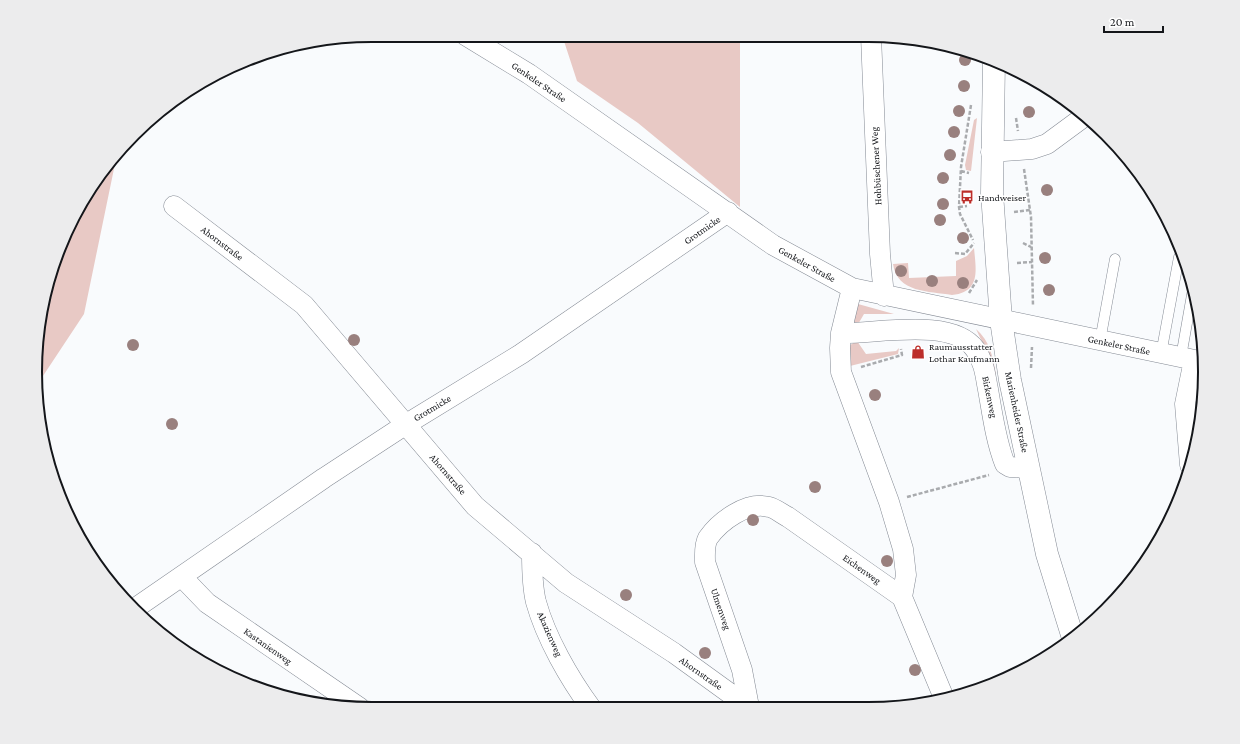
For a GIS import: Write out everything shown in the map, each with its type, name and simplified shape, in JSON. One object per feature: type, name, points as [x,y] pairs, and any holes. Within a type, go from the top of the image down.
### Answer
[{"type":"main road","name":"Marienheider Straße","points":[[994,67],[991,152],[992,193],[1001,320],[1010,380],[1019,468],[1071,632]]},
{"type":"street","name":"Genkeler Straße","points":[[476,42],[529,74],[773,245],[852,288],[884,296],[968,312],[1193,360]]},
{"type":"street","name":"Hohbüschener Weg","points":[[871,42],[880,254],[884,296]]},
{"type":"street","points":[[991,152],[1032,149],[1047,144],[1080,119]]},
{"type":"street","name":"Ahornstraße","points":[[174,206],[304,305],[475,506],[566,583],[674,653],[743,702]]},
{"type":"street","name":"Grotmicke","points":[[139,605],[324,478],[405,424],[521,354],[728,212]]},
{"type":"street","points":[[852,288],[841,333],[841,372],[890,502],[903,549],[906,575],[902,597],[942,694]]},
{"type":"street","name":"Birkenweg","points":[[841,333],[860,334],[931,330],[950,333],[968,342],[975,348],[983,366],[1002,457],[1005,464],[1019,468]]},
{"type":"street","points":[[1189,450],[1185,404],[1193,360]]},
{"type":"street","name":"Eichenweg","points":[[727,519],[750,507],[769,507],[788,517],[902,597]]},
{"type":"street","name":"Ulmenweg","points":[[727,519],[708,539],[705,549],[706,562],[742,670],[749,702]]},
{"type":"street","name":"Akazienweg","points":[[532,553],[532,575],[536,602],[570,679],[587,702]]},
{"type":"street","name":"Kastanienweg","points":[[182,577],[207,603],[350,701]]},
{"type":"lane","points":[[1100,341],[1115,259]]},
{"type":"lane","points":[[1161,354],[1178,261]]},
{"type":"lane","points":[[1193,315],[1193,360]]},
{"type":"path","points":[[972,97],[960,171],[959,207],[960,214],[976,250]]},
{"type":"path","points":[[1023,163],[1030,210],[1032,247],[1033,326],[1030,370]]},
{"type":"path","points":[[960,171],[969,173]]},
{"type":"path","points":[[959,207],[967,206]]},
{"type":"path","points":[[1021,211],[1030,210]]},
{"type":"path","points":[[955,253],[965,254],[974,243]]},
{"type":"path","points":[[1023,243],[1032,247]]},
{"type":"path","points":[[1022,263],[1032,262]]},
{"type":"path","points":[[968,312],[968,295],[973,288],[978,273]]},
{"type":"path","points":[[841,372],[902,355],[899,343]]},
{"type":"path","points":[[890,502],[1019,468]]},
{"type":"shaded area","points":[[564,42],[740,42],[740,207],[638,123],[577,81]]},
{"type":"shaded area","points":[[977,118],[971,171],[966,170],[965,165],[974,120]]},
{"type":"shaded area","points":[[115,165],[84,314],[42,377],[43,350],[48,308],[60,266],[67,246],[86,207]]},
{"type":"shaded area","points":[[974,248],[976,272],[975,279],[968,289],[961,293],[952,295],[915,289],[907,285],[901,281],[893,264],[908,263],[909,278],[956,276],[956,261],[967,256]]},
{"type":"shaded area","points":[[858,304],[894,314],[864,314],[857,326],[854,325],[850,313]]},
{"type":"shaded area","points":[[976,329],[988,344],[996,375],[993,375],[985,348]]},
{"type":"shaded area","points":[[857,341],[866,354],[896,351],[899,348],[898,354],[846,367],[845,348]]},
{"type":"place","name":"Handweiser","points":[[967,197]]},
{"type":"place","name":"Raumausstatter Lothar Kaufmann","points":[[918,352]]}]
